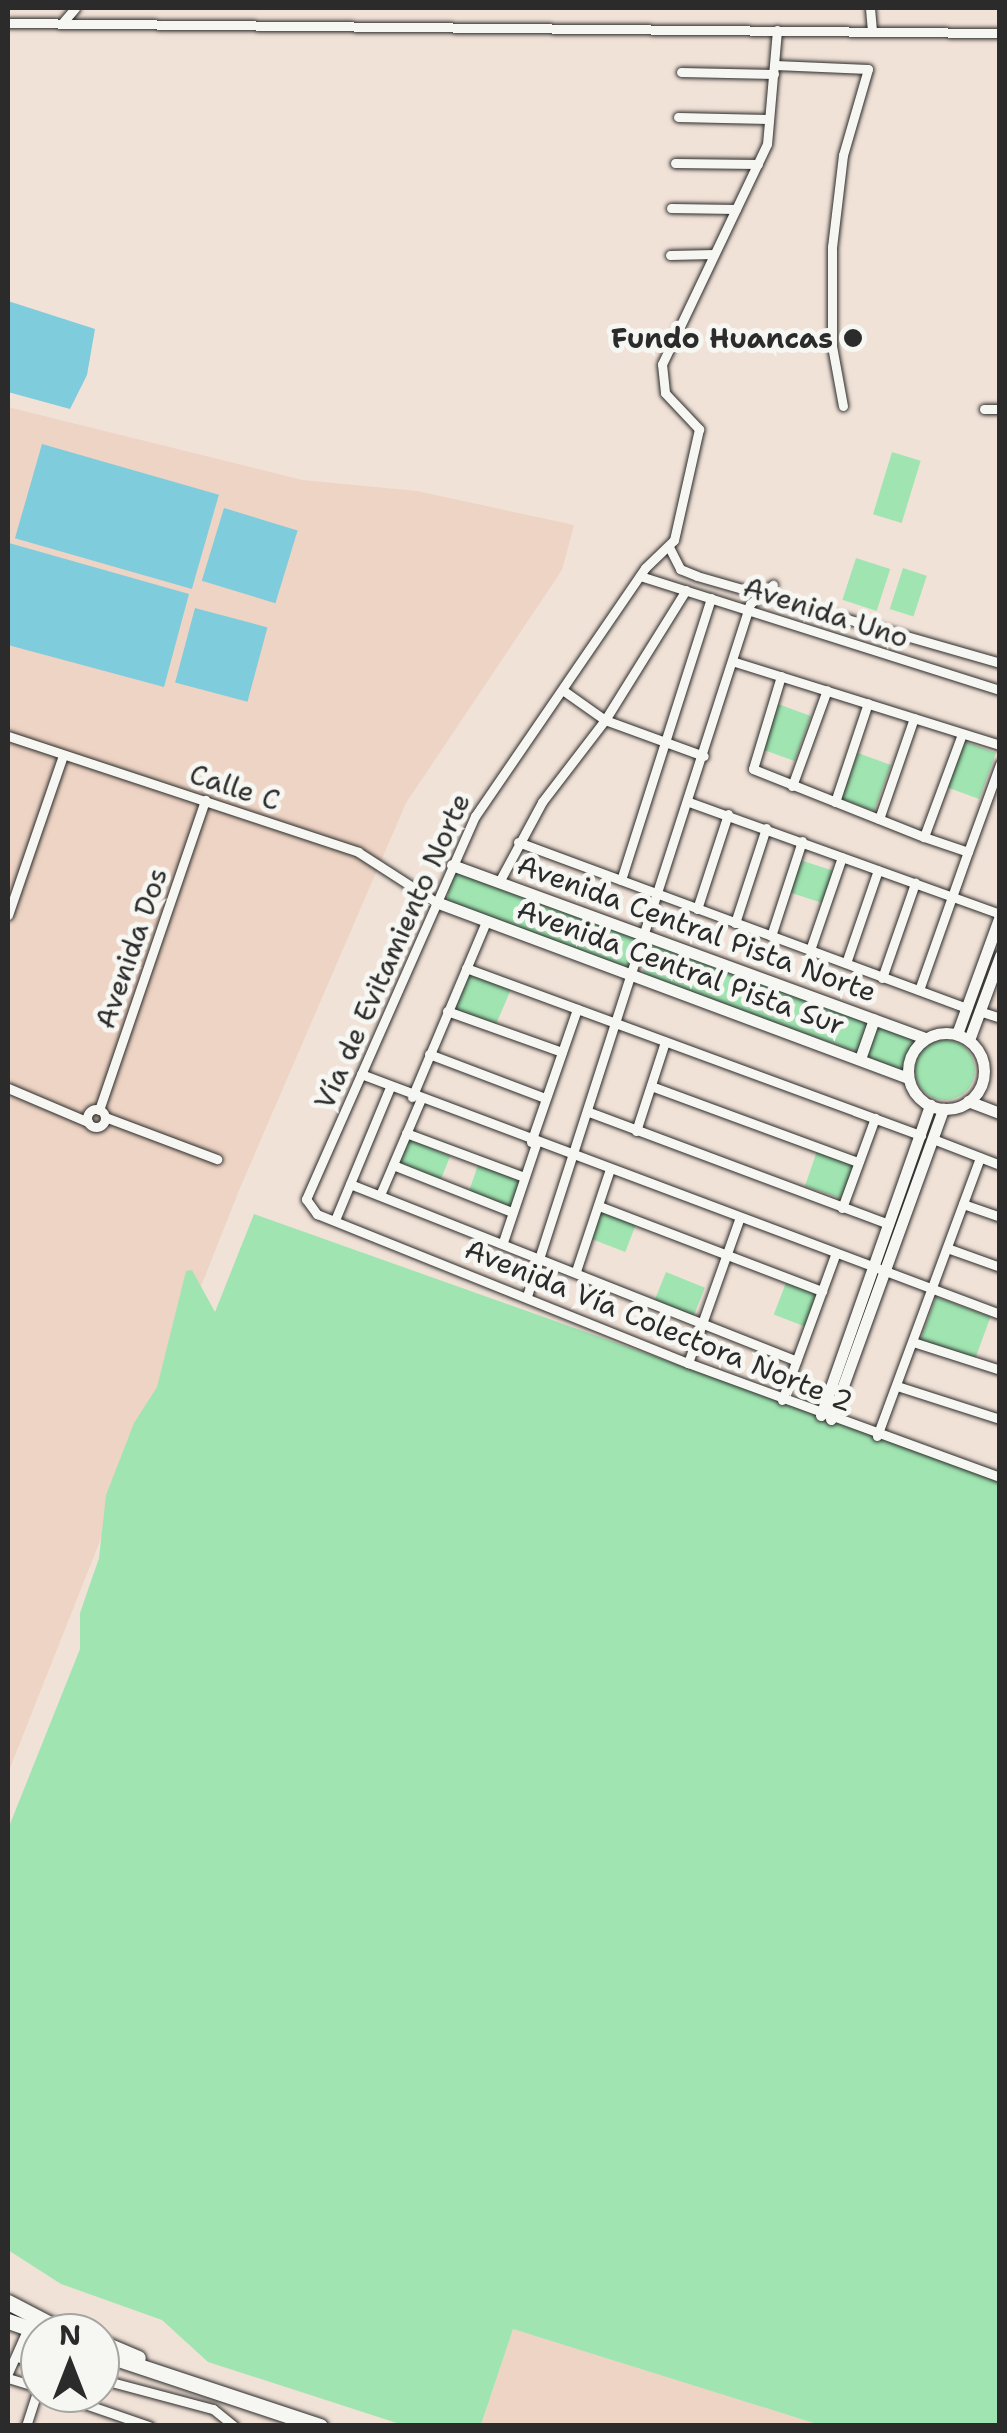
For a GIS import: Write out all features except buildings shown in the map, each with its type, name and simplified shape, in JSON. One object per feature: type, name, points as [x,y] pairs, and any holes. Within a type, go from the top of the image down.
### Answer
[{"type":"highway","points":[[120,2351],[164,2371]]},
{"type":"highway","points":[[120,2359],[320,2426]]},
{"type":"street","points":[[63,22],[74,8]]},
{"type":"street","points":[[870,8],[872,31]]},
{"type":"street","points":[[8,23],[1000,33]]},
{"type":"street","points":[[680,569],[669,548],[699,428],[665,392],[662,364],[758,164],[768,119],[776,30]]},
{"type":"street","points":[[682,72],[868,70],[843,155],[832,248],[832,346],[843,406]]},
{"type":"street","points":[[678,117],[768,119]]},
{"type":"street","points":[[675,163],[758,164]]},
{"type":"street","points":[[671,208],[736,209]]},
{"type":"street","points":[[670,255],[714,254]]},
{"type":"street","points":[[984,409],[1000,409]]},
{"type":"street","name":"Vía de Evitamiento Norte","points":[[307,1206],[452,865],[494,784],[564,691],[650,562],[669,548]]},
{"type":"street","points":[[650,562],[1000,663]]},
{"type":"street","name":"Avenida Uno","points":[[640,576],[1000,690]]},
{"type":"street","points":[[527,1296],[619,1024],[750,612],[772,585]]},
{"type":"street","points":[[498,882],[518,842],[605,720],[686,590]]},
{"type":"street","points":[[621,880],[711,598]]},
{"type":"street","points":[[735,662],[1000,746]]},
{"type":"street","points":[[780,676],[753,770],[968,852]]},
{"type":"street","points":[[792,786],[827,690]]},
{"type":"street","points":[[564,691],[605,720],[704,756]]},
{"type":"street","points":[[835,802],[868,703]]},
{"type":"street","points":[[879,819],[914,718]]},
{"type":"street","points":[[924,837],[962,734]]},
{"type":"street","name":"Calle C","points":[[8,736],[371,858],[436,902]]},
{"type":"street","points":[[8,914],[62,755]]},
{"type":"street","points":[[919,990],[1000,764]]},
{"type":"street","name":"Avenida Dos","points":[[94,1116],[205,800]]},
{"type":"street","points":[[688,802],[1000,915],[963,1037]]},
{"type":"street","points":[[697,909],[728,814]]},
{"type":"street","points":[[735,923],[766,828]]},
{"type":"street","points":[[771,936],[802,841]]},
{"type":"street","points":[[518,842],[1000,1018]]},
{"type":"street","points":[[810,950],[842,857]]},
{"type":"street","name":"Avenida Central Pista Norte","points":[[452,865],[925,1038]]},
{"type":"street","points":[[846,964],[878,870]]},
{"type":"street","points":[[882,978],[916,884]]},
{"type":"street","name":"Avenida Central Pista Sur","points":[[436,902],[908,1078]]},
{"type":"street","points":[[380,1195],[406,1133],[429,1054],[486,922]]},
{"type":"street","points":[[973,1009],[1000,956]]},
{"type":"street","points":[[466,968],[1000,1165]]},
{"type":"street","points":[[502,1242],[545,1098],[577,1009]]},
{"type":"street","points":[[448,1011],[562,1052]]},
{"type":"street","points":[[860,1059],[874,1019]]},
{"type":"street","points":[[937,1107],[908,1078],[912,1052],[925,1038],[963,1037]]},
{"type":"street","points":[[963,1037],[983,1060],[1000,1066]]},
{"type":"street","points":[[636,1131],[665,1042]]},
{"type":"street","points":[[429,1054],[545,1098]]},
{"type":"street","points":[[968,1102],[982,1083],[983,1060]]},
{"type":"street","points":[[361,1074],[609,1172],[1000,1314]]},
{"type":"street","points":[[651,1086],[858,1162]]},
{"type":"street","points":[[335,1220],[390,1087]]},
{"type":"street","points":[[8,1088],[217,1159]]},
{"type":"street","points":[[937,1107],[968,1102],[1000,1113]]},
{"type":"street","points":[[826,1417],[937,1107]]},
{"type":"street","points":[[589,1112],[889,1224]]},
{"type":"street","points":[[842,1208],[875,1118]]},
{"type":"street","points":[[406,1133],[524,1177]]},
{"type":"street","points":[[879,1269],[889,1224],[927,1137]]},
{"type":"street","points":[[878,1436],[980,1158]]},
{"type":"street","points":[[392,1165],[512,1212]]},
{"type":"street","points":[[576,1270],[609,1172]]},
{"type":"street","points":[[350,1184],[542,1256],[796,1361]]},
{"type":"street","points":[[963,1204],[1000,1217]]},
{"type":"street","name":"Avenida Vía Colectora Norte 2","points":[[307,1206],[688,1364],[1000,1477]]},
{"type":"street","points":[[599,1206],[822,1291]]},
{"type":"street","points":[[688,1364],[739,1220]]},
{"type":"street","points":[[947,1248],[1000,1267]]},
{"type":"street","points":[[782,1400],[835,1255]]},
{"type":"street","points":[[913,1342],[1000,1370]]},
{"type":"street","points":[[897,1386],[1000,1419]]},
{"type":"street","points":[[8,2376],[20,2354]]},
{"type":"street","points":[[120,2384],[213,2409],[234,2426]]},
{"type":"street","points":[[111,2413],[149,2426]]},
{"type":"shaded area","points":[[8,407],[302,480],[417,491],[574,525],[562,570],[406,803],[240,1188],[8,1773]]},
{"type":"shaded area","points":[[513,2329],[820,2425],[481,2426]]},
{"type":"green space","points":[[892,452],[921,461],[902,523],[873,514]]},
{"type":"green space","points":[[856,558],[890,569],[877,611],[842,600]]},
{"type":"green space","points":[[903,568],[927,576],[913,617],[890,609]]},
{"type":"green space","points":[[778,704],[811,716],[794,761],[762,749]]},
{"type":"green space","points":[[963,741],[996,753],[979,799],[946,787]]},
{"type":"green space","points":[[858,753],[891,765],[874,811],[841,799]]},
{"type":"green space","points":[[800,860],[833,871],[823,903],[789,892]]},
{"type":"green space","points":[[459,870],[640,938],[629,968],[447,903],[451,873]]},
{"type":"green space","points":[[654,942],[861,1017],[868,1023],[857,1052],[642,976],[647,945]]},
{"type":"green space","points":[[470,973],[511,990],[494,1028],[454,1011]]},
{"type":"green space","points":[[882,1026],[918,1041],[906,1073],[866,1056],[874,1029]]},
{"type":"green space","points":[[945,1040],[966,1049],[975,1070],[966,1091],[945,1100],[924,1091],[915,1070],[924,1049]]},
{"type":"green space","points":[[403,1137],[450,1156],[438,1187],[391,1168]]},
{"type":"green space","points":[[817,1151],[855,1164],[843,1199],[805,1186]]},
{"type":"green space","points":[[478,1165],[521,1180],[511,1211],[467,1196]]},
{"type":"green space","points":[[600,1209],[636,1223],[625,1252],[589,1238]]},
{"type":"green space","points":[[254,1214],[999,1479],[999,2425],[820,2425],[513,2329],[481,2425],[403,2425],[208,2362],[162,2320],[61,2284],[8,2250],[8,1829],[80,1649],[80,1613],[99,1558],[106,1495],[134,1423],[157,1387],[186,1271],[192,1270],[215,1312]]},
{"type":"green space","points":[[666,1272],[705,1288],[693,1316],[654,1301]]},
{"type":"green space","points":[[787,1280],[819,1292],[805,1327],[774,1315]]},
{"type":"green space","points":[[936,1297],[991,1317],[975,1360],[920,1340]]},
{"type":"water","points":[[8,301],[95,329],[87,375],[70,409],[8,392]]},
{"type":"water","points":[[42,444],[219,495],[192,589],[15,538]]},
{"type":"water","points":[[224,508],[298,531],[275,603],[202,581]]},
{"type":"water","points":[[9,543],[189,594],[164,687],[8,645]]},
{"type":"water","points":[[195,608],[267,627],[248,702],[175,682]]},
{"type":"place","name":"Fundo Huancas","points":[[853,338]]}]
